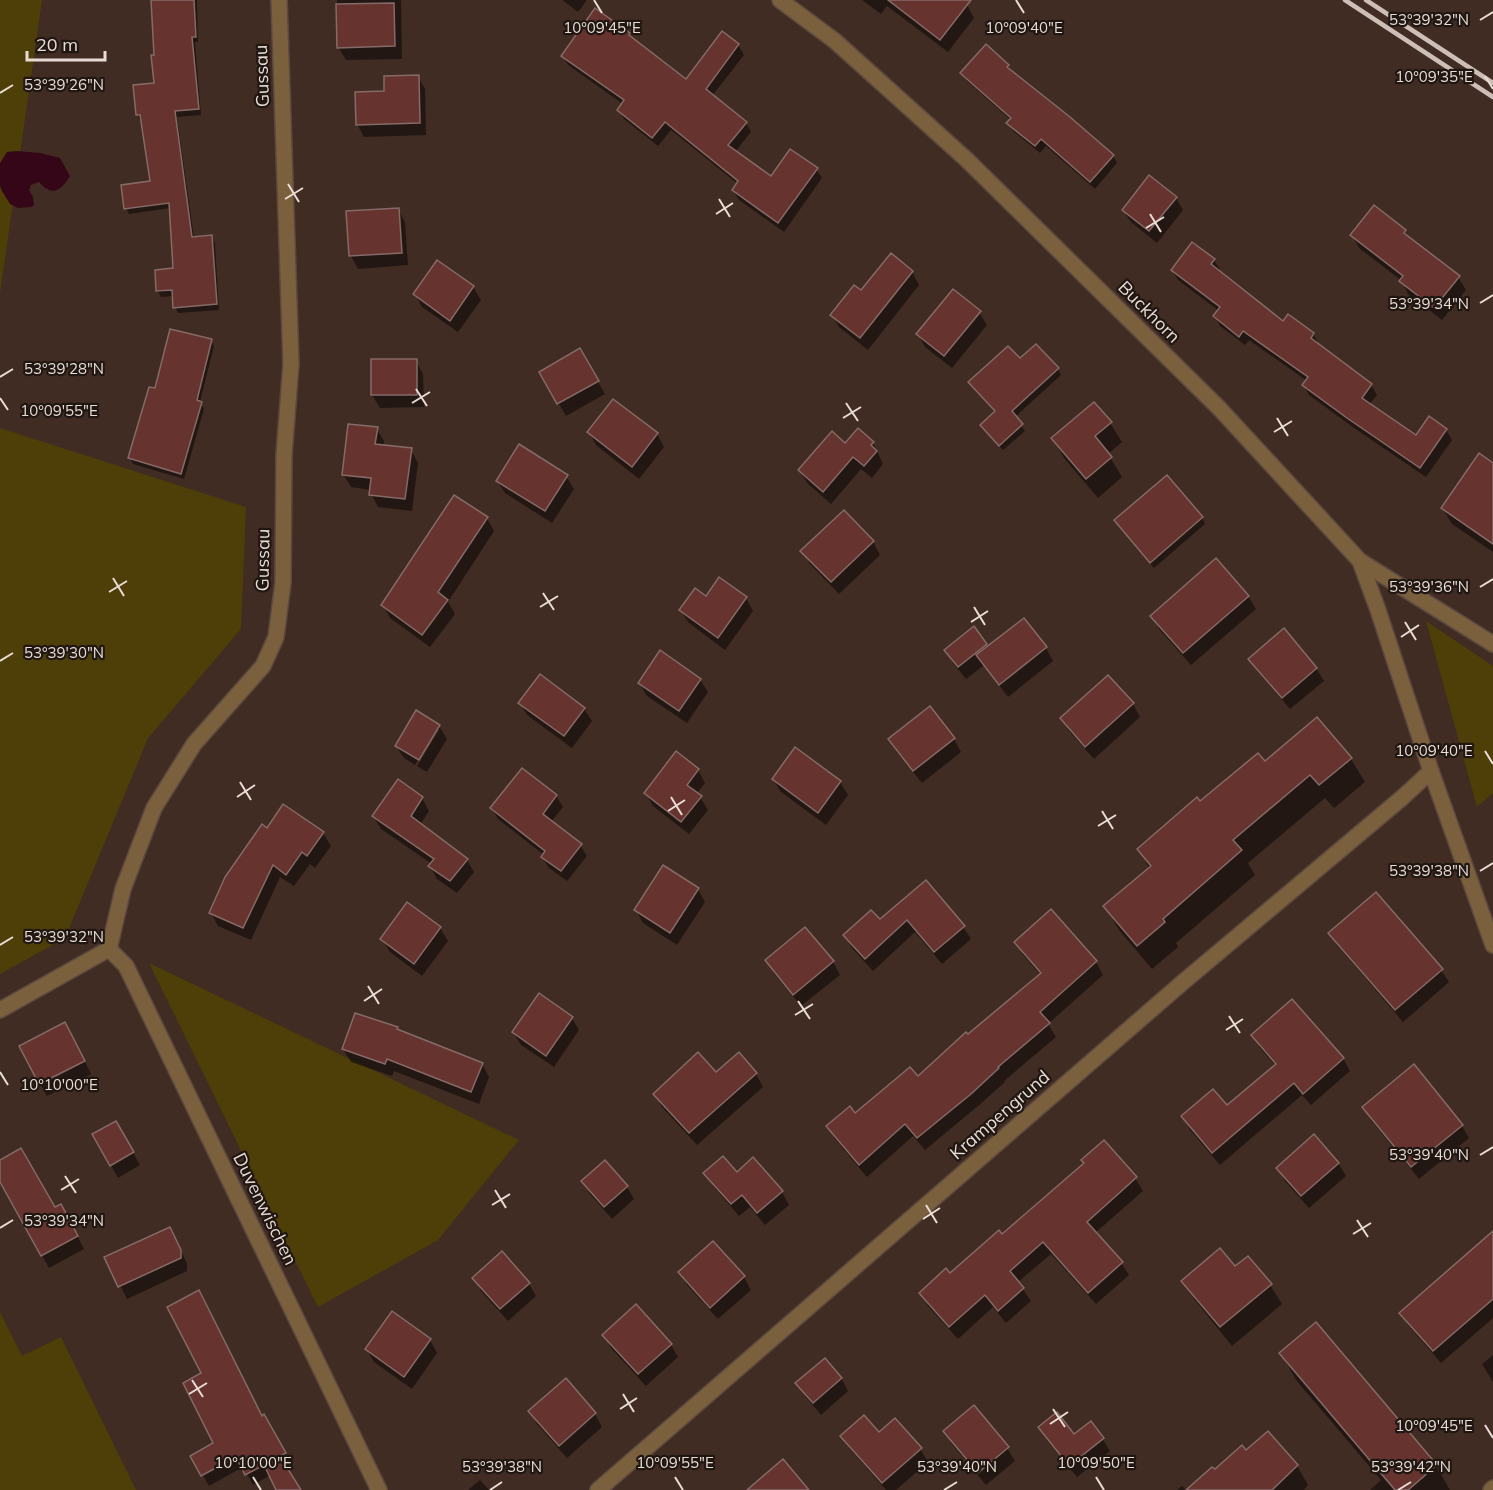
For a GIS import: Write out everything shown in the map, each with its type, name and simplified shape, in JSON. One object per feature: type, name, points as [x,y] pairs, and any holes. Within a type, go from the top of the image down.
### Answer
[{"type":"street","name":"Gussau","points":[[110,949],[123,889],[154,808],[194,744],[263,666],[276,637],[283,583],[284,455],[291,364],[279,0]]},
{"type":"street","name":"Buckhorn","points":[[780,0],[835,41],[966,159],[1219,408],[1360,561],[1493,644]]},
{"type":"street","points":[[1360,561],[1493,945]]},
{"type":"street","name":"Krampengrund","points":[[598,1490],[1182,983],[1431,771]]},
{"type":"street","points":[[0,1010],[110,949]]},
{"type":"street","name":"Duvenwischen","points":[[110,949],[126,966],[379,1490]]},
{"type":"shaded area","points":[[0,0],[42,0],[0,293]]},
{"type":"shaded area","points":[[16,151],[60,158],[70,176],[60,188],[52,191],[39,182],[31,185],[29,190],[34,205],[18,208],[10,204],[0,186],[0,163],[7,152]]},
{"type":"shaded area","points":[[0,428],[246,507],[241,629],[148,738],[65,938],[0,974]]},
{"type":"shaded area","points":[[1426,621],[1493,666],[1493,793],[1477,807]]},
{"type":"shaded area","points":[[149,963],[519,1140],[438,1240],[318,1307]]},
{"type":"shaded area","points":[[0,1312],[22,1356],[61,1337],[136,1490],[0,1490]]},
{"type":"building","points":[[151,0],[194,0],[196,37],[192,37],[199,109],[175,111],[192,237],[212,235],[217,304],[173,308],[172,290],[156,291],[155,270],[173,268],[169,203],[124,209],[121,185],[150,181],[140,115],[136,115],[133,85],[154,83],[151,55],[154,55]]},
{"type":"building","points":[[888,0],[971,0],[940,40]]},
{"type":"building","points":[[394,3],[395,46],[337,48],[336,4]]},
{"type":"building","points":[[595,8],[630,33],[629,35],[686,79],[722,31],[739,44],[706,89],[747,122],[728,145],[771,176],[790,149],[818,168],[778,223],[732,190],[738,181],[665,122],[652,138],[617,110],[624,100],[561,56]]},
{"type":"building","points":[[986,44],[1009,65],[1007,67],[1114,155],[1090,182],[1041,139],[1035,146],[1006,123],[1011,118],[960,73]]},
{"type":"building","points":[[419,75],[420,123],[356,125],[355,92],[384,91],[384,76]]},
{"type":"building","points":[[1149,175],[1177,197],[1149,231],[1122,210]]},
{"type":"building","points":[[1374,205],[1406,230],[1404,233],[1460,276],[1434,308],[1399,281],[1403,276],[1350,235]]},
{"type":"building","points":[[399,208],[402,253],[349,256],[346,211]]},
{"type":"building","points":[[1192,242],[1215,259],[1211,264],[1283,321],[1288,314],[1314,333],[1311,338],[1372,384],[1362,398],[1416,435],[1429,416],[1447,429],[1420,468],[1302,385],[1308,377],[1243,331],[1239,337],[1213,316],[1220,307],[1171,270]]},
{"type":"building","points":[[891,253],[913,271],[860,338],[830,315],[854,285],[861,290]]},
{"type":"building","points":[[437,260],[474,286],[450,321],[413,294]]},
{"type":"building","points":[[953,289],[981,311],[944,356],[916,334]]},
{"type":"building","points":[[170,329],[212,339],[197,400],[202,402],[181,474],[128,458],[149,387],[155,388]]},
{"type":"building","points":[[1036,344],[1059,368],[1012,411],[1023,424],[999,446],[980,425],[995,411],[968,382],[1008,346],[1020,358]]},
{"type":"building","points":[[580,348],[599,381],[557,404],[539,372]]},
{"type":"building","points":[[371,359],[417,359],[417,395],[371,395]]},
{"type":"building","points":[[613,399],[658,433],[632,467],[587,432]]},
{"type":"building","points":[[1094,402],[1112,422],[1095,436],[1112,457],[1086,479],[1051,438]]},
{"type":"building","points":[[348,424],[378,427],[375,444],[412,448],[405,499],[369,495],[371,478],[342,475]]},
{"type":"building","points":[[858,428],[874,442],[871,445],[877,451],[864,466],[853,457],[823,492],[798,470],[832,431],[845,443]]},
{"type":"building","points":[[519,444],[568,475],[545,511],[496,481]]},
{"type":"building","points":[[1479,453],[1493,463],[1493,544],[1441,508]]},
{"type":"building","points":[[1167,475],[1203,517],[1150,563],[1114,520]]},
{"type":"building","points":[[454,495],[488,517],[438,592],[448,600],[422,635],[381,605]]},
{"type":"building","points":[[844,510],[874,541],[831,582],[800,551]]},
{"type":"building","points":[[1216,558],[1249,596],[1183,653],[1150,616]]},
{"type":"building","points":[[719,577],[747,597],[718,638],[679,610],[695,588],[706,596]]},
{"type":"building","points":[[1024,618],[1047,647],[999,685],[976,655]]},
{"type":"building","points":[[974,626],[987,644],[958,667],[944,650]]},
{"type":"building","points":[[1284,628],[1317,668],[1282,698],[1248,659]]},
{"type":"building","points":[[660,650],[701,679],[679,711],[638,683]]},
{"type":"building","points":[[540,674],[585,708],[564,736],[518,703]]},
{"type":"building","points":[[1108,675],[1134,703],[1085,747],[1060,718]]},
{"type":"building","points":[[930,706],[955,738],[913,771],[888,739]]},
{"type":"building","points":[[416,710],[440,725],[419,760],[395,746]]},
{"type":"building","points":[[1317,717],[1352,758],[1319,785],[1310,775],[1233,840],[1242,850],[1163,919],[1165,922],[1137,946],[1103,906],[1151,866],[1137,849],[1197,797],[1200,801],[1258,753],[1265,761]]},
{"type":"building","points":[[795,747],[841,781],[818,813],[772,779]]},
{"type":"building","points":[[676,751],[699,769],[687,785],[702,796],[681,822],[644,793]]},
{"type":"building","points":[[522,768],[557,795],[543,814],[582,844],[561,871],[541,857],[545,851],[490,808]]},
{"type":"building","points":[[398,779],[423,797],[411,816],[468,859],[450,881],[428,866],[434,859],[372,816]]},
{"type":"building","points":[[283,804],[324,832],[307,856],[302,852],[286,875],[273,865],[243,928],[209,913],[225,877],[262,824],[267,828]]},
{"type":"building","points":[[663,865],[699,888],[670,933],[634,910]]},
{"type":"building","points":[[926,880],[965,926],[934,952],[907,920],[865,959],[843,935],[871,910],[880,919]]},
{"type":"building","points":[[1376,892],[1443,969],[1395,1010],[1328,933]]},
{"type":"building","points":[[407,902],[441,927],[414,964],[380,939]]},
{"type":"building","points":[[1051,909],[1097,961],[1040,1012],[1050,1023],[998,1067],[971,1094],[917,1138],[905,1124],[859,1165],[826,1126],[850,1106],[855,1113],[910,1067],[918,1076],[966,1032],[968,1034],[1041,973],[1014,942]]},
{"type":"building","points":[[805,927],[834,961],[793,995],[765,960]]},
{"type":"building","points":[[539,993],[573,1017],[546,1056],[512,1032]]},
{"type":"building","points":[[1292,999],[1344,1058],[1303,1094],[1294,1083],[1212,1153],[1181,1116],[1213,1089],[1227,1105],[1276,1064],[1251,1035]]},
{"type":"building","points":[[355,1013],[398,1027],[397,1029],[483,1063],[471,1092],[387,1059],[385,1064],[342,1049]]},
{"type":"building","points":[[65,1022],[85,1061],[39,1084],[19,1046]]},
{"type":"building","points":[[698,1052],[716,1072],[739,1052],[757,1073],[689,1133],[653,1094]]},
{"type":"building","points":[[1414,1064],[1463,1125],[1411,1167],[1362,1107]]},
{"type":"building","points":[[116,1121],[134,1152],[110,1166],[92,1134]]},
{"type":"building","points":[[1314,1134],[1339,1163],[1301,1196],[1276,1168]]},
{"type":"building","points":[[1104,1140],[1137,1177],[1087,1222],[1123,1262],[1088,1293],[1043,1242],[1010,1271],[1024,1288],[998,1311],[985,1295],[949,1327],[919,1293],[946,1268],[950,1273],[999,1230],[1002,1234],[1084,1163],[1081,1160]]},
{"type":"building","points":[[21,1148],[55,1207],[61,1204],[78,1236],[41,1256],[0,1182],[0,1160]]},
{"type":"building","points":[[723,1156],[737,1172],[753,1157],[783,1191],[757,1213],[742,1195],[731,1204],[703,1173]]},
{"type":"building","points":[[605,1160],[628,1186],[604,1207],[581,1181]]},
{"type":"building","points":[[170,1227],[181,1250],[181,1258],[118,1287],[104,1257]]},
{"type":"building","points":[[1493,1231],[1493,1299],[1433,1351],[1399,1313]]},
{"type":"building","points":[[713,1241],[745,1276],[710,1308],[678,1272]]},
{"type":"building","points":[[1220,1248],[1235,1266],[1248,1256],[1272,1284],[1220,1327],[1181,1281]]},
{"type":"building","points":[[502,1251],[530,1283],[500,1309],[472,1278]]},
{"type":"building","points":[[199,1290],[262,1416],[264,1414],[286,1453],[280,1456],[301,1490],[276,1490],[264,1465],[245,1475],[236,1457],[201,1476],[190,1456],[213,1443],[183,1383],[201,1373],[167,1307]]},
{"type":"building","points":[[636,1304],[672,1344],[638,1374],[602,1335]]},
{"type":"building","points":[[392,1311],[431,1339],[404,1377],[365,1349]]},
{"type":"building","points":[[1316,1322],[1437,1465],[1408,1490],[1395,1490],[1279,1353]]},
{"type":"building","points":[[825,1358],[842,1378],[813,1403],[795,1383]]},
{"type":"building","points":[[566,1378],[596,1413],[559,1446],[528,1411]]},
{"type":"building","points":[[974,1405],[1009,1447],[978,1473],[943,1431]]},
{"type":"building","points":[[1057,1412],[1074,1434],[1091,1421],[1104,1438],[1069,1466],[1038,1427]]},
{"type":"building","points":[[864,1415],[879,1432],[895,1418],[922,1448],[882,1483],[840,1436]]},
{"type":"building","points":[[1268,1431],[1298,1465],[1272,1490],[1186,1490],[1242,1445],[1246,1450]]},
{"type":"building","points":[[783,1459],[809,1490],[747,1490]]},
{"type":"railway","points":[[1345,0],[1493,97]]},
{"type":"railway","points":[[1366,0],[1493,83]]}]
